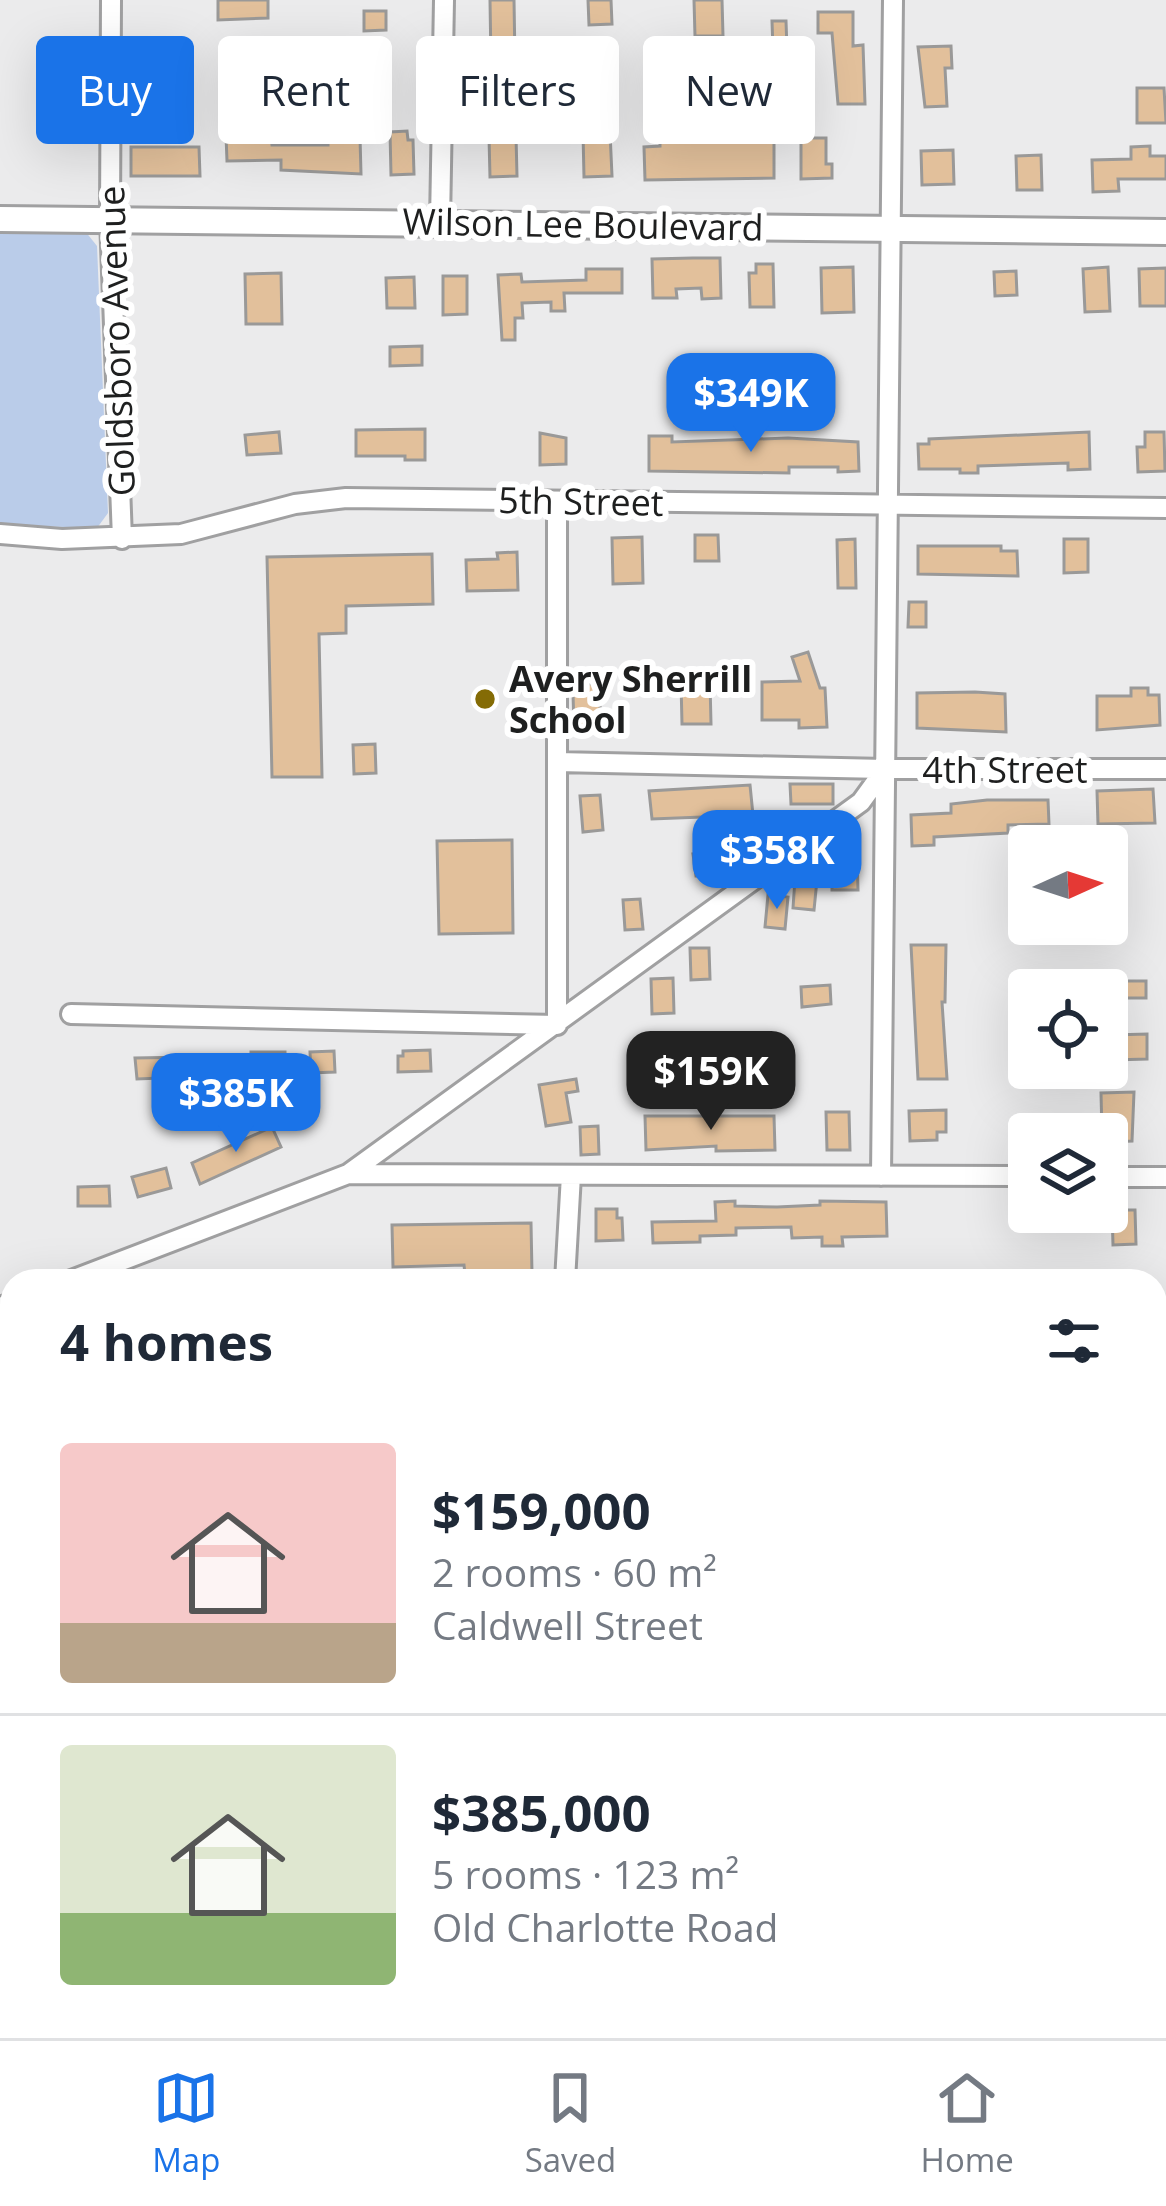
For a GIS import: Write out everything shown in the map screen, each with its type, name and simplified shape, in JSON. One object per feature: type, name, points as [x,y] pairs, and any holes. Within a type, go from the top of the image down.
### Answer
[{"type":"street","name":"Goldsboro Avenue","points":[[111,0],[110,219],[122,539]]},
{"type":"street","points":[[440,222],[444,0]]},
{"type":"street","points":[[881,1176],[893,0]]},
{"type":"street","name":"Wilson Lee Boulevard","points":[[0,219],[1166,232]]},
{"type":"street","name":"5th Street","points":[[0,534],[122,539],[182,535],[295,504],[346,498],[1166,508]]},
{"type":"street","points":[[557,501],[557,1025]]},
{"type":"street","name":"4th Street","points":[[557,762],[1166,769]]},
{"type":"street","points":[[100,1269],[347,1174],[861,802],[885,769]]},
{"type":"street","points":[[71,1014],[557,1025]]},
{"type":"street","points":[[347,1174],[1008,1176]]},
{"type":"street","points":[[566,1269],[571,1175]]},
{"type":"street","points":[[1128,1177],[1166,1177]]},
{"type":"shaded area","points":[[85,231],[97,246],[108,513],[97,528],[0,525],[0,233]]},
{"type":"building","points":[[218,0],[268,0],[268,18],[218,20]]},
{"type":"building","points":[[490,0],[514,0],[515,36],[491,36]]},
{"type":"building","points":[[588,0],[611,0],[612,24],[589,25]]},
{"type":"building","points":[[694,0],[722,0],[723,36],[695,36]]},
{"type":"building","points":[[364,11],[386,11],[386,30],[364,31]]},
{"type":"building","points":[[818,12],[853,12],[853,46],[863,45],[865,104],[838,104],[832,33],[818,33]]},
{"type":"building","points":[[772,21],[786,21],[787,36],[773,36]]},
{"type":"building","points":[[951,46],[952,68],[945,68],[947,106],[925,107],[918,47]]},
{"type":"building","points":[[1137,88],[1164,88],[1166,123],[1137,123]]},
{"type":"building","points":[[407,131],[408,140],[413,140],[414,174],[391,175],[392,132]]},
{"type":"building","points":[[826,138],[826,164],[832,164],[832,178],[801,179],[801,144]]},
{"type":"building","points":[[226,144],[360,144],[361,174],[281,170],[281,160],[227,161]]},
{"type":"building","points":[[489,144],[516,144],[517,176],[490,177]]},
{"type":"building","points":[[583,144],[611,144],[612,176],[584,177]]},
{"type":"building","points":[[774,144],[774,178],[645,180],[644,147]]},
{"type":"building","points":[[1150,146],[1150,156],[1166,156],[1166,179],[1118,179],[1119,191],[1093,192],[1092,160],[1131,159],[1131,147]]},
{"type":"building","points":[[131,147],[199,147],[200,176],[131,176]]},
{"type":"building","points":[[953,150],[954,184],[922,185],[921,151]]},
{"type":"building","points":[[1041,155],[1042,190],[1017,190],[1016,156]]},
{"type":"building","points":[[720,258],[721,298],[702,299],[701,288],[676,289],[677,298],[653,298],[652,259]]},
{"type":"building","points":[[756,264],[773,264],[774,307],[750,307],[749,273],[756,273]]},
{"type":"building","points":[[853,267],[854,312],[822,313],[821,268]]},
{"type":"building","points":[[1108,267],[1110,311],[1085,312],[1083,269]]},
{"type":"building","points":[[1166,268],[1166,306],[1140,306],[1139,269]]},
{"type":"building","points":[[586,269],[622,269],[622,293],[564,293],[565,311],[551,311],[551,302],[522,303],[523,318],[515,318],[515,340],[502,340],[498,275],[521,274],[522,282],[586,280]]},
{"type":"building","points":[[1016,271],[1017,295],[995,296],[994,272]]},
{"type":"building","points":[[281,273],[282,324],[246,324],[245,274]]},
{"type":"building","points":[[443,276],[467,276],[467,314],[443,315]]},
{"type":"building","points":[[414,277],[415,308],[387,308],[386,278]]},
{"type":"building","points":[[422,346],[422,365],[390,366],[390,347]]},
{"type":"building","points":[[425,429],[425,460],[356,456],[356,430]]},
{"type":"building","points":[[279,432],[281,453],[247,455],[245,435]]},
{"type":"building","points":[[1089,432],[1090,469],[1068,470],[1068,463],[978,466],[978,473],[919,469],[918,444],[929,444],[929,439]]},
{"type":"building","points":[[1145,432],[1164,432],[1165,471],[1138,472],[1137,447],[1145,447]]},
{"type":"building","points":[[540,433],[566,438],[566,464],[540,465]]},
{"type":"building","points":[[649,436],[672,436],[672,442],[788,438],[858,442],[859,471],[789,467],[789,473],[649,471]]},
{"type":"building","points":[[695,535],[718,535],[719,561],[695,561]]},
{"type":"building","points":[[642,537],[643,583],[613,584],[612,538]]},
{"type":"building","points":[[855,539],[856,588],[838,588],[837,540]]},
{"type":"building","points":[[1064,539],[1088,539],[1088,572],[1064,573]]},
{"type":"building","points":[[918,546],[1001,546],[1001,551],[1017,551],[1018,576],[918,574]]},
{"type":"building","points":[[517,552],[518,590],[467,591],[466,560],[498,559],[497,553]]},
{"type":"building","points":[[432,554],[433,604],[346,606],[346,633],[319,634],[322,777],[272,777],[267,557]]},
{"type":"building","points":[[909,602],[926,602],[926,627],[908,627]]},
{"type":"building","points":[[808,652],[820,688],[825,688],[827,727],[799,728],[799,720],[762,720],[762,682],[800,681],[792,657]]},
{"type":"building","points":[[681,682],[710,682],[711,724],[682,724]]},
{"type":"building","points":[[583,684],[599,684],[601,726],[574,727],[573,694],[583,693]]},
{"type":"building","points":[[1131,688],[1148,688],[1148,695],[1159,695],[1160,725],[1097,730],[1097,696],[1131,696]]},
{"type":"building","points":[[917,693],[1005,694],[1006,732],[917,728]]},
{"type":"building","points":[[375,744],[376,773],[354,774],[353,745]]},
{"type":"building","points":[[790,784],[833,784],[833,804],[791,804]]},
{"type":"building","points":[[750,785],[753,815],[652,819],[649,791]]},
{"type":"building","points":[[1153,789],[1155,823],[1098,824],[1097,791]]},
{"type":"building","points":[[600,795],[603,830],[583,832],[580,796]]},
{"type":"building","points":[[1048,800],[1049,824],[1008,825],[1008,833],[934,837],[934,845],[912,846],[911,815],[951,813],[951,804]]},
{"type":"building","points":[[512,840],[513,933],[439,934],[437,841]]},
{"type":"building","points":[[832,849],[857,849],[858,890],[832,890]]},
{"type":"building","points":[[713,853],[715,875],[696,876],[693,854]]},
{"type":"building","points":[[795,879],[817,880],[814,910],[793,908]]},
{"type":"building","points":[[768,895],[788,897],[785,929],[765,927]]},
{"type":"building","points":[[640,899],[643,929],[625,930],[623,900]]},
{"type":"building","points":[[911,945],[946,945],[942,1002],[947,1079],[918,1079]]},
{"type":"building","points":[[690,948],[709,948],[710,979],[691,980]]},
{"type":"building","points":[[673,978],[674,1013],[652,1014],[651,979]]},
{"type":"building","points":[[1128,981],[1146,981],[1146,998],[1128,998]]},
{"type":"building","points":[[830,985],[831,1004],[802,1007],[801,987]]},
{"type":"building","points":[[1147,1034],[1147,1059],[1128,1060],[1128,1035]]},
{"type":"building","points":[[430,1050],[431,1071],[398,1072],[398,1056],[403,1051]]},
{"type":"building","points":[[334,1051],[335,1072],[311,1073],[310,1052]]},
{"type":"building","points":[[251,1052],[285,1052],[285,1073],[137,1079],[135,1058],[251,1056]]},
{"type":"building","points":[[576,1079],[578,1091],[566,1093],[571,1122],[546,1126],[539,1085]]},
{"type":"building","points":[[1134,1092],[1132,1141],[1128,1141],[1128,1113],[1101,1113],[1101,1093]]},
{"type":"building","points":[[946,1110],[946,1132],[937,1132],[937,1140],[910,1141],[909,1111]]},
{"type":"building","points":[[826,1112],[849,1112],[850,1150],[827,1150]]},
{"type":"building","points":[[645,1116],[774,1116],[775,1150],[716,1151],[716,1146],[646,1150]]},
{"type":"building","points":[[598,1126],[599,1154],[581,1155],[580,1127]]},
{"type":"building","points":[[272,1127],[281,1147],[200,1184],[192,1163]]},
{"type":"building","points":[[166,1168],[171,1188],[138,1197],[132,1177]]},
{"type":"building","points":[[109,1186],[110,1206],[78,1206],[78,1187]]},
{"type":"building","points":[[735,1201],[735,1206],[777,1207],[820,1205],[820,1201],[886,1202],[887,1236],[842,1237],[843,1246],[822,1246],[822,1237],[792,1238],[791,1227],[736,1228],[736,1235],[700,1236],[700,1242],[653,1243],[652,1222],[716,1221],[715,1202]]},
{"type":"building","points":[[596,1209],[617,1209],[623,1240],[596,1241]]},
{"type":"building","points":[[1128,1210],[1135,1210],[1136,1244],[1113,1245],[1113,1233],[1128,1233]]},
{"type":"building","points":[[531,1223],[532,1269],[393,1267],[392,1225]]},
{"type":"place","name":"Avery Sherrill School","points":[[485,699]]}]
